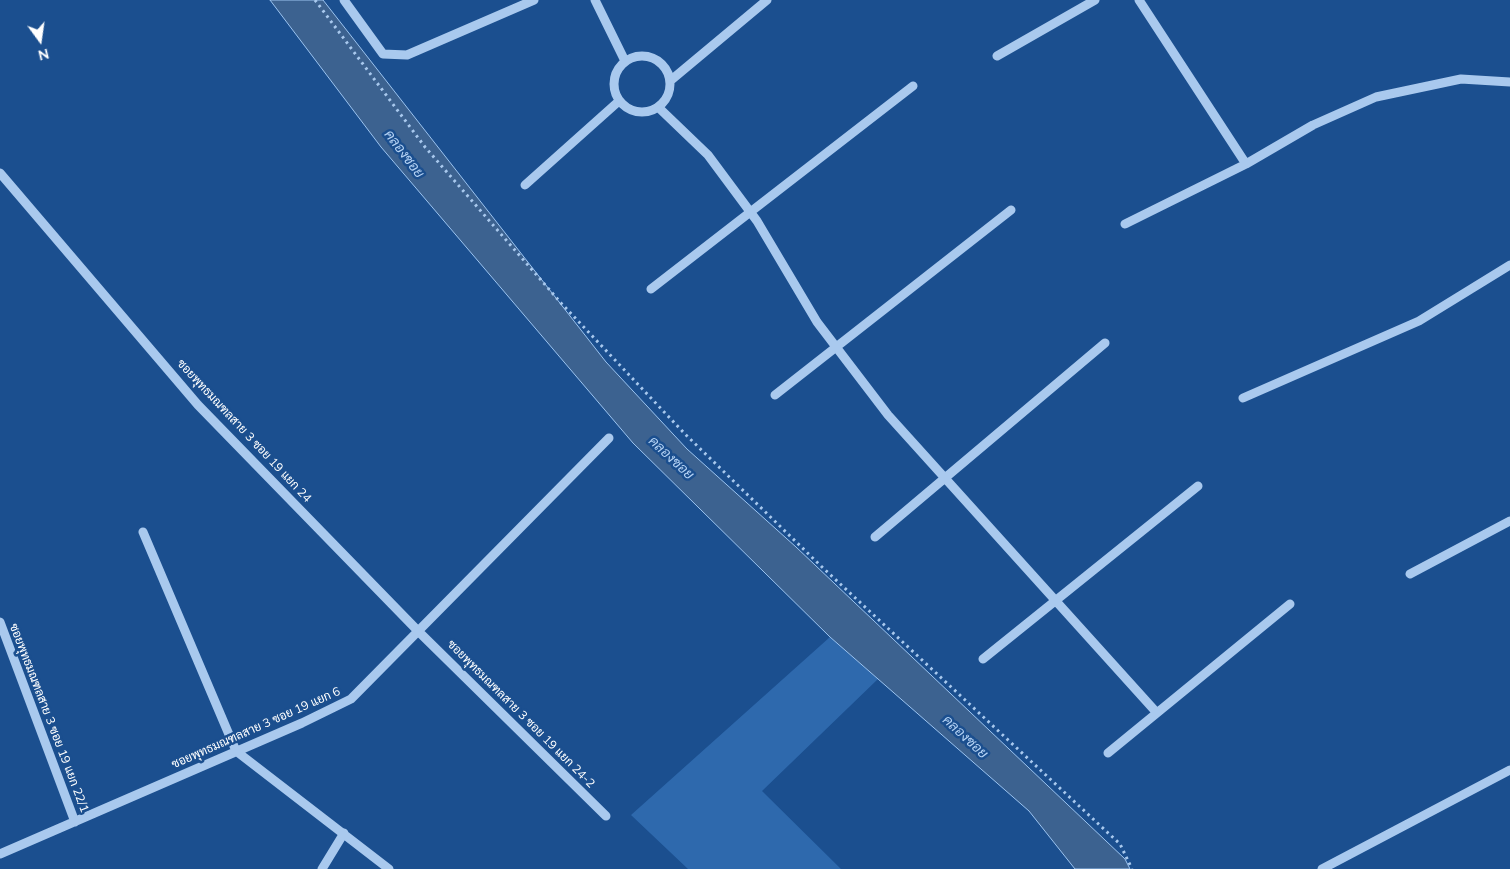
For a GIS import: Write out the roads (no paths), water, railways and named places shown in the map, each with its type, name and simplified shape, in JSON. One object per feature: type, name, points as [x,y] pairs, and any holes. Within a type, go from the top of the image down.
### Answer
[{"type":"street","points":[[344,0],[384,54],[407,54],[534,0]]},
{"type":"street","points":[[595,0],[625,61]]},
{"type":"street","points":[[670,81],[768,0]]},
{"type":"street","points":[[998,56],[1095,0]]},
{"type":"street","points":[[1139,0],[1246,164]]},
{"type":"street","points":[[639,56],[654,58],[665,67],[670,81],[668,95],[658,107],[644,112],[630,110],[619,101],[613,87],[616,72],[625,61],[639,56]]},
{"type":"street","points":[[1125,224],[1246,164],[1313,125],[1376,97],[1461,79],[1510,82]]},
{"type":"street","points":[[651,289],[913,86]]},
{"type":"street","points":[[525,185],[619,101]]},
{"type":"street","points":[[658,107],[708,155],[751,212],[817,322],[888,414],[1157,713]]},
{"type":"street","name":"ซอยพุทธมณฑลสาย 3 ซอย 19 แยก 24","points":[[0,173],[198,405],[418,631]]},
{"type":"street","points":[[775,395],[1011,210]]},
{"type":"street","points":[[1243,398],[1419,321],[1510,265]]},
{"type":"street","points":[[875,537],[1105,344]]},
{"type":"street","name":"ซอยพุทธมณฑลสาย 3 ซอย 19 แยก 6","points":[[0,854],[351,699],[609,438]]},
{"type":"street","points":[[983,659],[1198,486]]},
{"type":"street","points":[[1410,574],[1510,521]]},
{"type":"street","points":[[142,532],[236,751],[389,869]]},
{"type":"street","points":[[1108,754],[1290,604]]},
{"type":"street","name":"ซอยพุทธมณฑลสาย 3 ซอย 19 แยก 22/1","points":[[0,622],[75,822]]},
{"type":"street","name":"ซอยพุทธมณฑลสาย 3 ซอย 19 แยก 24-2","points":[[418,631],[606,816]]},
{"type":"street","points":[[1322,869],[1510,770]]},
{"type":"street","points":[[322,869],[344,833]]},
{"type":"water","name":"คลองซอย","points":[[270,0],[323,0],[606,362],[687,449],[796,547],[1125,859],[1130,869],[1075,869],[1029,811],[830,637],[633,443],[381,147]]}]
